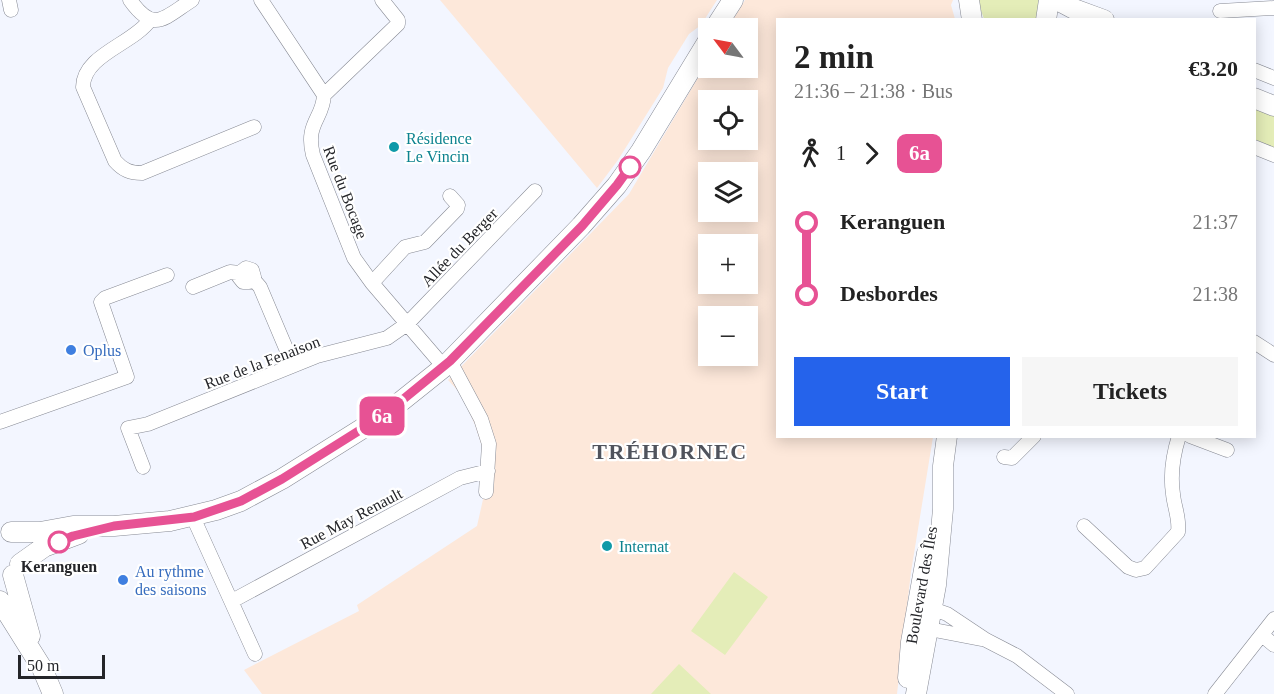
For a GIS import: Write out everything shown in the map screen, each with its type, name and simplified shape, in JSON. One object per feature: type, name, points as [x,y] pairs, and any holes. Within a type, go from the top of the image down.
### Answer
[{"type":"street","points":[[130,0],[140,13],[150,20],[165,18],[192,0]]},
{"type":"street","points":[[261,0],[324,95]]},
{"type":"street","name":"Rue du Bocage","points":[[382,0],[398,20],[396,27],[324,95],[310,132],[312,155],[348,246],[372,283],[407,324],[447,364],[481,419],[489,444],[486,492]]},
{"type":"street","points":[[969,0],[972,18]]},
{"type":"street","points":[[1046,18],[1049,0]]},
{"type":"street","points":[[1057,0],[1099,18]]},
{"type":"street","points":[[721,18],[732,1]]},
{"type":"street","points":[[1220,10],[1274,8]]},
{"type":"street","points":[[150,20],[144,29],[92,64],[83,79],[83,87],[115,161],[121,168],[131,173],[142,173],[254,127]]},
{"type":"street","points":[[3,528],[40,532],[73,526],[114,526],[194,517],[241,501],[282,479],[384,415],[447,364],[582,226],[617,185],[698,57]]},
{"type":"street","points":[[1256,71],[1274,78]]},
{"type":"street","points":[[1256,90],[1274,96]]},
{"type":"street","points":[[1256,99],[1274,106]]},
{"type":"street","points":[[1256,148],[1274,155]]},
{"type":"street","name":"Allée du Berger","points":[[407,324],[535,192]]},
{"type":"street","points":[[372,283],[405,247],[425,242],[457,209],[458,205],[450,196]]},
{"type":"street","points":[[193,287],[230,272],[240,273],[239,277],[243,282],[253,279],[260,287],[293,365]]},
{"type":"street","points":[[0,422],[127,377],[101,302],[105,298],[167,275]]},
{"type":"street","name":"Rue de la Fenaison","points":[[143,467],[126,424],[158,420],[317,356],[387,338],[407,324]]},
{"type":"street","points":[[1256,343],[1274,355]]},
{"type":"street","name":"Boulevard des Îles","points":[[916,694],[933,516],[943,477],[948,438]]},
{"type":"street","points":[[1004,457],[1012,458],[1032,438]]},
{"type":"street","points":[[1084,526],[1128,567],[1136,570],[1145,568],[1178,532],[1172,471],[1179,438]]},
{"type":"street","points":[[1195,438],[1227,450]]},
{"type":"street","name":"Rue May Renault","points":[[232,601],[460,478],[488,471]]},
{"type":"street","points":[[194,517],[255,654]]},
{"type":"street","points":[[11,574],[44,547],[73,536],[114,526]]},
{"type":"street","points":[[3,528],[20,546],[11,574],[35,656],[52,694]]},
{"type":"street","points":[[0,601],[35,656]]},
{"type":"street","points":[[923,615],[947,614],[986,640],[1029,663],[1067,694]]},
{"type":"street","points":[[923,615],[986,640]]},
{"type":"street","name":"Boulevard des Îles","points":[[906,694],[923,615]]},
{"type":"street","points":[[1215,694],[1274,619]]},
{"type":"street","points":[[1262,635],[1274,645]]},
{"type":"shaded area","points":[[440,0],[717,0],[705,18],[698,18],[698,27],[689,34],[668,68],[663,88],[618,160],[597,188]]},
{"type":"shaded area","points":[[745,0],[953,0],[951,5],[955,18],[776,18],[776,438],[933,438],[911,572],[897,694],[262,694],[244,670],[359,611],[357,605],[477,526],[484,495],[486,459],[475,425],[461,394],[448,380],[629,194],[698,78],[758,78],[758,18],[734,18]]},
{"type":"green space","points":[[979,0],[1040,0],[1036,18],[984,18]]},
{"type":"green space","points":[[1256,104],[1274,111],[1274,148],[1256,140]]},
{"type":"green space","points":[[734,572],[768,597],[725,655],[691,631]]},
{"type":"green space","points":[[679,664],[711,694],[651,694]]},
{"type":"bus line","name":"6a","points":[[59,542],[73,536],[114,526],[194,517],[241,501],[282,479],[384,415],[426,383],[450,361],[582,226],[630,167]]},
{"type":"place","name":"Résidence Le Vincin","points":[[394,147]]},
{"type":"place","name":"Oplus","points":[[71,350]]},
{"type":"place","name":"Keranguen","points":[[59,542]]},
{"type":"place","name":"Internat","points":[[607,546]]},
{"type":"place","name":"Au rythme des saisons","points":[[123,580]]},
{"type":"district","name":"TRÉHORNEC","points":[[670,451]]}]
